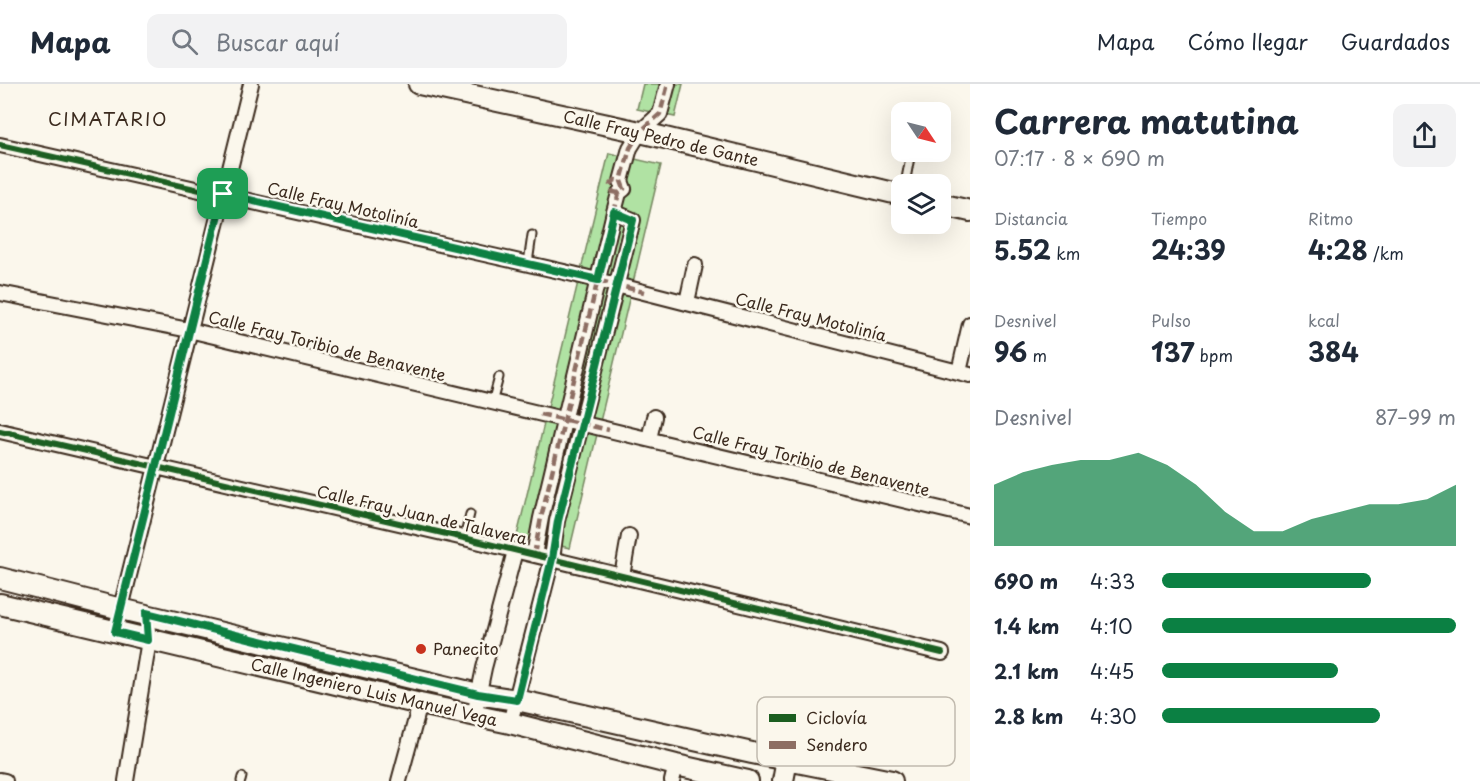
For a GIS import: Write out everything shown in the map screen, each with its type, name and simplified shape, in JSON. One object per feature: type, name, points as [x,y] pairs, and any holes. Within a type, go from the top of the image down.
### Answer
[{"type":"main road","name":"Calle Fray Pedro de Gante","points":[[419,84],[640,132],[891,192]]},
{"type":"main road","points":[[951,207],[970,211]]},
{"type":"main road","name":"Calle Ingeniero Luis Manuel Vega","points":[[0,578],[478,694],[517,700],[757,753]]},
{"type":"main road","name":"Calle Ingeniero Luis Manuel Vega","points":[[0,603],[148,640],[510,723],[674,773],[748,781]]},
{"type":"main road","points":[[783,781],[786,766]]},
{"type":"main road","name":"Calle Ingeniero Luis Manuel Vega","points":[[817,766],[892,781]]},
{"type":"street","points":[[115,632],[251,84]]},
{"type":"street","points":[[534,555],[630,148],[640,132],[660,114],[668,84]]},
{"type":"street","name":"Calle Fray Motolinía","points":[[0,146],[528,263],[965,374]]},
{"type":"street","points":[[510,723],[552,559],[558,521],[633,220],[614,212]]},
{"type":"street","points":[[687,302],[695,265]]},
{"type":"street","name":"Calle Fray Toribio de Benavente","points":[[0,293],[189,330],[970,516]]},
{"type":"street","points":[[965,374],[970,324]]},
{"type":"street","points":[[649,439],[654,417]]},
{"type":"street","name":"Calle Fray Juan de Talavera","points":[[0,431],[464,538],[942,653]]},
{"type":"street","points":[[622,576],[629,536]]},
{"type":"street","points":[[474,716],[515,551]]},
{"type":"street","points":[[126,781],[148,640],[146,613]]},
{"type":"street","points":[[399,781],[420,704]]},
{"type":"street","points":[[0,780],[5,781]]},
{"type":"lane","points":[[528,263],[532,235]]},
{"type":"lane","points":[[492,403],[499,377]]},
{"type":"lane","points":[[464,538],[470,514]]},
{"type":"green space","points":[[643,84],[683,84],[675,117],[637,109]]},
{"type":"green space","points":[[609,153],[661,165],[570,548],[517,536]]},
{"type":"marked path","points":[[534,555],[614,212],[619,193],[624,189],[621,181],[630,148],[640,132],[660,114],[668,84]]},
{"type":"marked path","points":[[619,193],[613,192],[610,185],[615,180],[621,181]]},
{"type":"marked path","points":[[552,559],[557,521],[633,220],[614,212]]},
{"type":"marked path","points":[[573,274],[644,292]]},
{"type":"marked path","points":[[540,414],[609,430]]},
{"type":"cycle path","points":[[0,145],[573,274]]},
{"type":"cycle path","points":[[0,431],[464,538],[942,653]]},
{"type":"place","name":"Panecito","points":[[421,649]]},
{"type":"district","name":"CIMATARIO","points":[[108,120]]},
{"type":"route","points":[[223,194],[598,280],[614,212],[633,220],[558,521],[552,559],[517,700],[478,694],[146,613],[148,640],[115,632],[223,194]]}]
